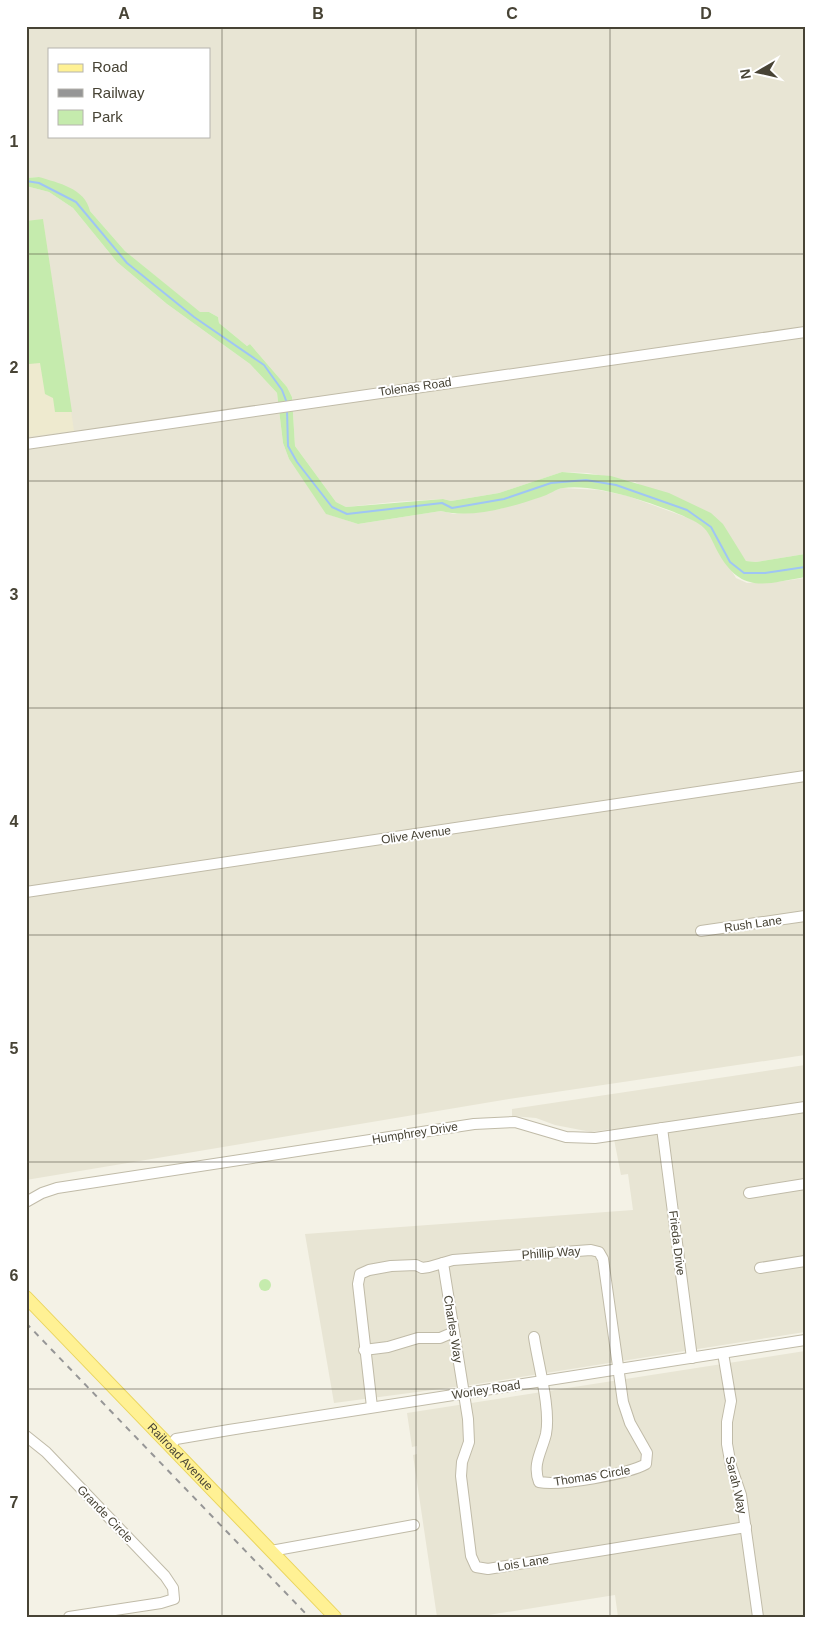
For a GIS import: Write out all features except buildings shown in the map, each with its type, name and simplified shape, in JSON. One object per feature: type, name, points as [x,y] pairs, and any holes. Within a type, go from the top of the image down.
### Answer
[{"type":"main road","name":"Railroad Avenue","points":[[26,1297],[335,1617]]},
{"type":"street","name":"Tolenas Road","points":[[26,444],[805,332]]},
{"type":"street","name":"Olive Avenue","points":[[26,892],[805,776]]},
{"type":"street","name":"Rush Lane","points":[[701,931],[805,916]]},
{"type":"street","name":"Humphrey Drive","points":[[26,1202],[42,1193],[57,1188],[500,1121],[515,1122],[573,1138],[595,1138],[805,1107]]},
{"type":"street","name":"Frieda Drive","points":[[662,1128],[692,1358]]},
{"type":"street","points":[[749,1193],[805,1184]]},
{"type":"street","name":"Phillip Way","points":[[372,1408],[358,1284],[360,1274],[369,1270],[416,1265],[422,1268],[453,1260],[591,1250],[599,1252],[603,1259],[618,1370]]},
{"type":"street","points":[[760,1268],[805,1261]]},
{"type":"street","name":"Charles Way","points":[[443,1263],[463,1394]]},
{"type":"street","points":[[364,1350],[388,1347],[428,1336],[433,1339],[440,1338],[454,1332]]},
{"type":"street","points":[[534,1337],[541,1382]]},
{"type":"street","name":"Worley Road","points":[[170,1446],[176,1440],[805,1340]]},
{"type":"street","name":"Sarah Way","points":[[723,1353],[731,1401],[727,1422],[727,1444],[731,1466],[741,1495],[758,1617]]},
{"type":"street","name":"Thomas Circle","points":[[541,1382],[547,1422],[537,1460],[536,1474],[539,1482],[549,1484],[637,1469],[646,1464],[647,1453],[630,1423],[623,1402],[618,1370]]},
{"type":"street","name":"Lois Lane","points":[[463,1394],[468,1418],[469,1442],[462,1462],[461,1476],[471,1556],[476,1568],[488,1569],[746,1527]]},
{"type":"street","name":"Grande Circle","points":[[26,1436],[46,1452],[165,1576],[173,1588],[178,1601],[69,1617]]},
{"type":"street","points":[[271,1551],[414,1525]]},
{"type":"shaded area","points":[[26,26],[805,26],[805,554],[756,562],[746,561],[734,544],[635,482],[588,473],[562,472],[499,493],[451,501],[443,499],[346,507],[336,502],[295,446],[292,397],[287,387],[250,344],[247,346],[219,323],[218,317],[209,312],[200,313],[125,251],[90,211],[39,177],[26,178]]},
{"type":"shaded area","points":[[26,186],[49,192],[73,208],[117,262],[167,304],[250,364],[277,393],[283,443],[289,459],[327,514],[358,524],[441,511],[454,514],[500,509],[562,488],[599,490],[628,496],[691,519],[704,526],[736,578],[747,583],[805,578],[805,1055],[509,1099],[26,1180]]},
{"type":"shaded area","points":[[43,219],[74,431],[26,437],[26,221]]},
{"type":"shaded area","points":[[805,1065],[805,1332],[470,1385],[334,1403],[305,1234],[633,1210],[628,1174],[621,1175],[612,1129],[591,1132],[555,1125],[536,1118],[512,1116],[512,1109]]},
{"type":"shaded area","points":[[805,1351],[805,1617],[618,1617],[615,1595],[476,1617],[437,1617],[413,1455],[417,1454],[417,1446],[412,1447],[407,1413]]},
{"type":"green space","points":[[39,177],[62,184],[77,192],[83,197],[90,211],[125,251],[200,312],[209,312],[218,317],[219,323],[247,346],[250,344],[287,387],[292,397],[295,446],[336,502],[346,507],[443,499],[451,501],[499,493],[562,472],[611,476],[669,493],[711,513],[723,524],[746,561],[756,562],[805,554],[805,577],[766,583],[746,581],[728,567],[709,534],[691,519],[644,501],[595,489],[563,488],[517,505],[479,513],[466,514],[441,511],[358,524],[326,514],[289,459],[283,443],[277,393],[250,364],[167,304],[117,262],[73,208],[49,192],[26,186],[26,178]]},
{"type":"green space","points":[[43,219],[72,412],[55,412],[53,398],[45,394],[40,363],[29,364],[26,357],[26,221]]},
{"type":"green space","points":[[265,1279],[271,1285],[265,1291],[259,1285]]},
{"type":"waterway","points":[[26,181],[39,183],[76,202],[127,263],[194,317],[264,365],[282,390],[287,403]]},
{"type":"waterway","points":[[287,410],[288,446],[297,462],[332,507],[347,514],[442,503],[452,508],[504,499],[551,483],[586,480],[616,485],[687,510],[711,527],[730,562],[744,573],[765,573],[805,567]]},
{"type":"railway","points":[[26,1323],[309,1617]]}]
